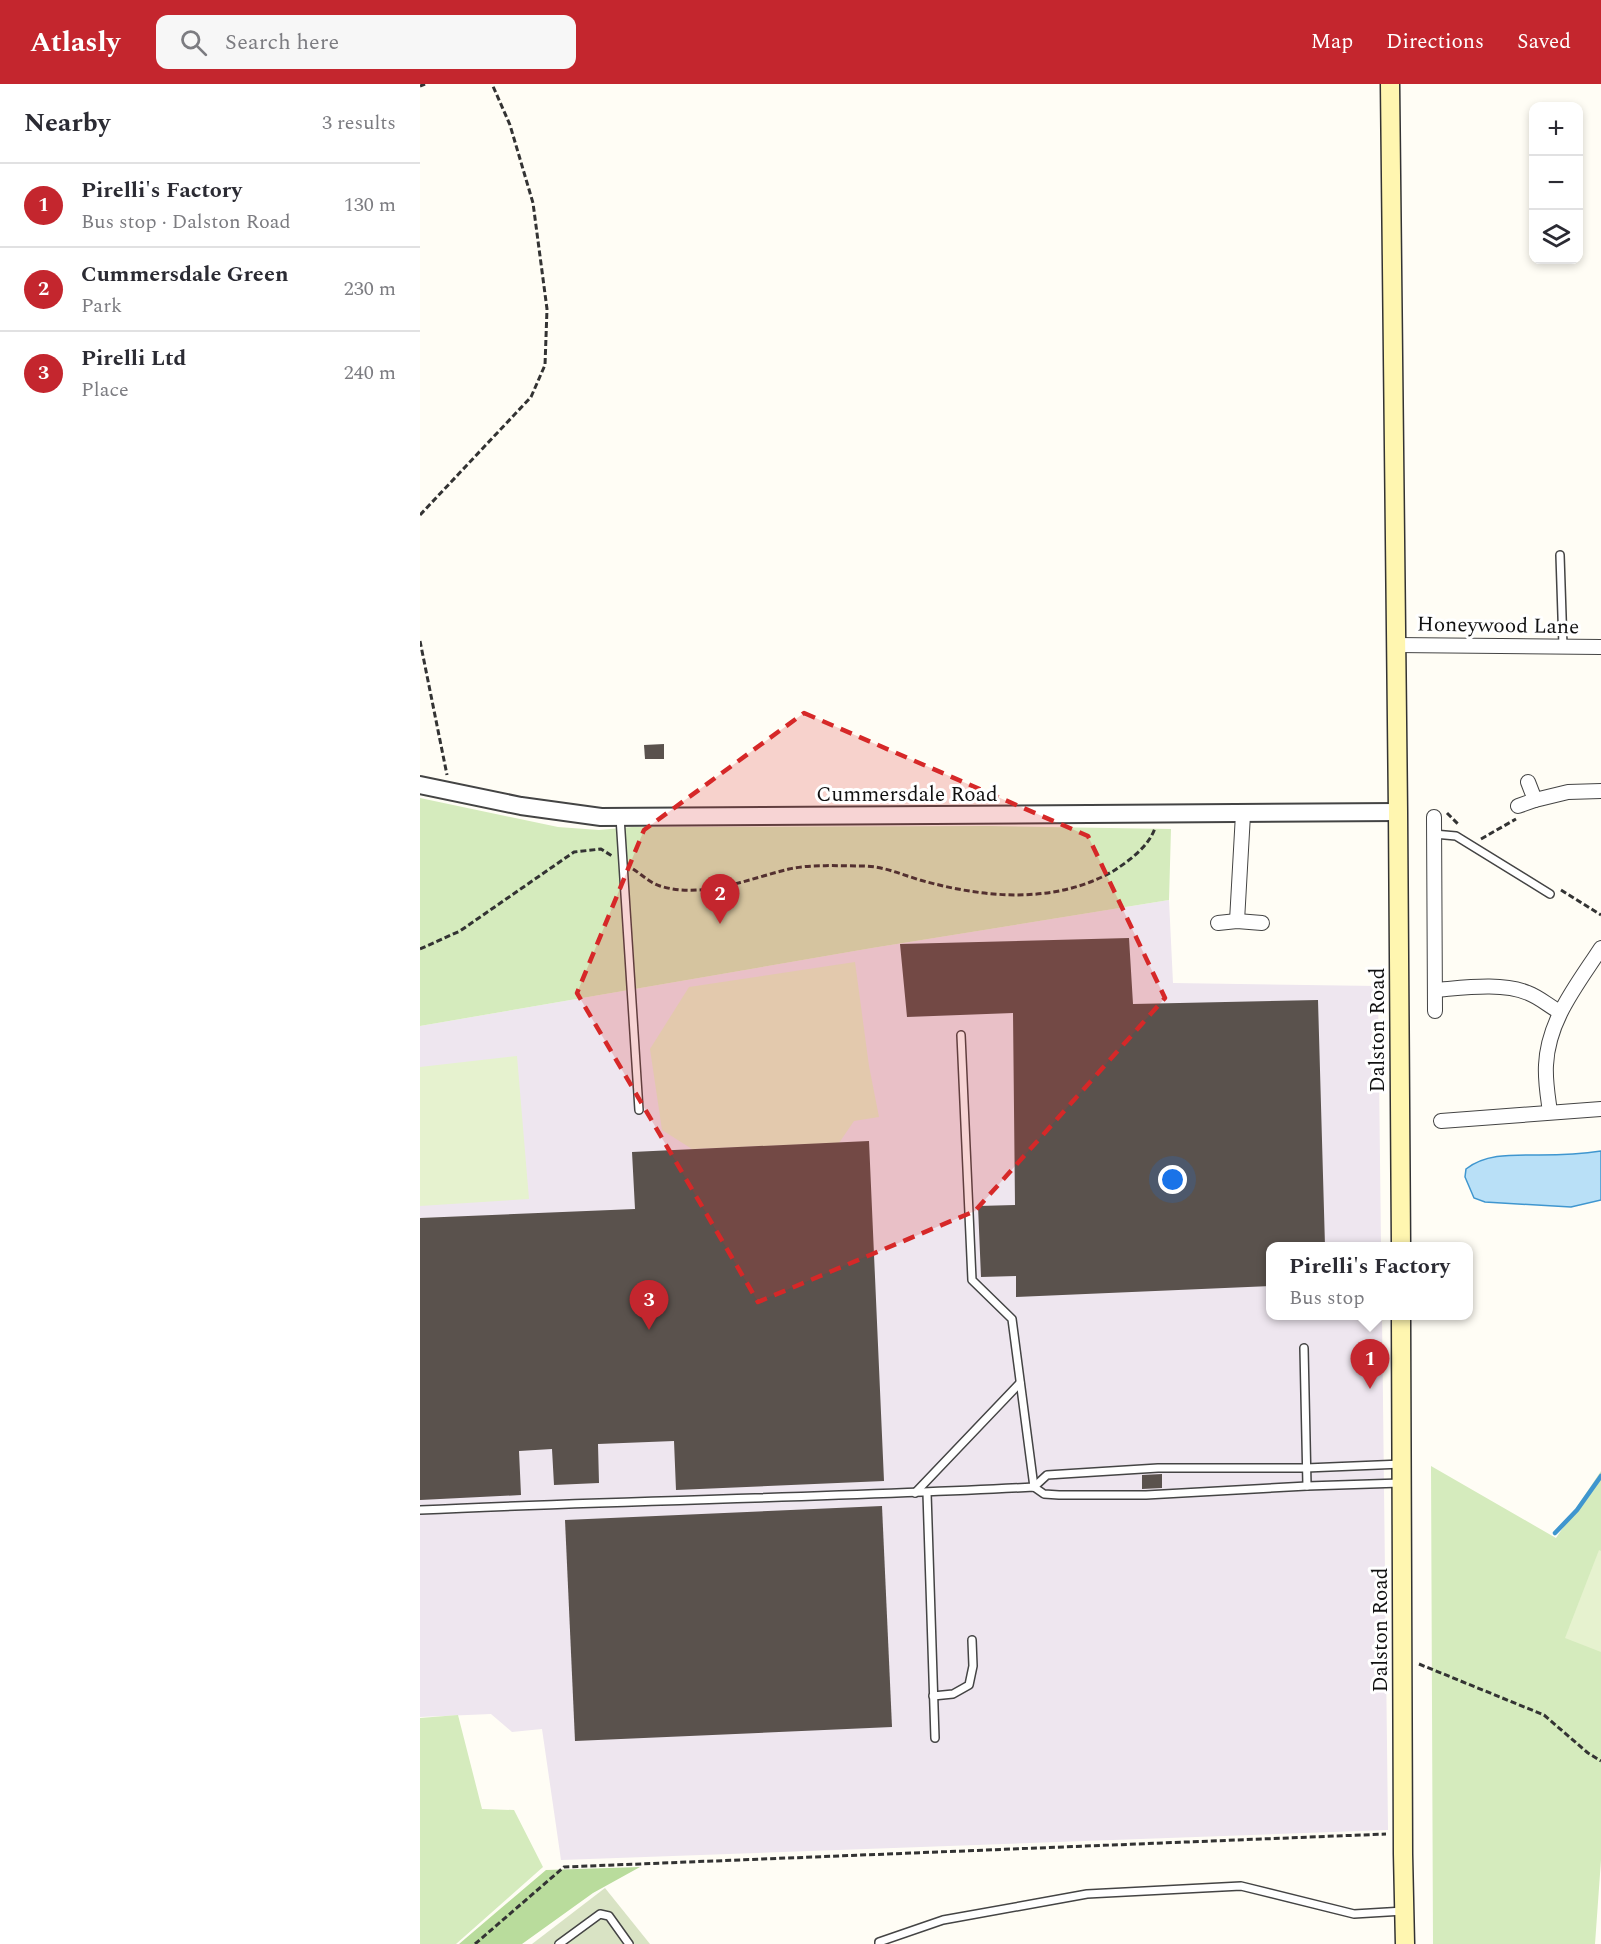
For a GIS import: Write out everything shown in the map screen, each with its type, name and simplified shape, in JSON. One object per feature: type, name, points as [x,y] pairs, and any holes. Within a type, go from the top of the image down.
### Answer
[{"type":"main road","name":"Dalston Road","points":[[1390,84],[1401,1242]]},
{"type":"main road","name":"Dalston Road","points":[[1401,1320],[1405,1944]]},
{"type":"street","name":"Honeywood Lane","points":[[1395,645],[1601,647]]},
{"type":"street","points":[[1527,782],[1535,800]]},
{"type":"street","name":"Cummersdale Road","points":[[420,785],[521,806],[601,817],[1398,812]]},
{"type":"street","points":[[1518,806],[1568,792],[1601,791]]},
{"type":"street","points":[[1237,921],[1243,814]]},
{"type":"street","points":[[1434,817],[1435,1011]]},
{"type":"street","points":[[1218,923],[1237,921],[1262,923]]},
{"type":"street","points":[[1550,1112],[1546,1068],[1550,1037],[1560,1012],[1601,948]]},
{"type":"street","points":[[1435,990],[1495,987],[1512,989],[1527,992],[1560,1012]]},
{"type":"street","points":[[1442,1121],[1601,1109]]},
{"type":"lane","points":[[1560,555],[1563,646]]},
{"type":"lane","points":[[620,817],[639,1110]]},
{"type":"lane","points":[[1434,834],[1456,836],[1550,894]]},
{"type":"lane","points":[[961,1035],[972,1280],[1012,1319],[1034,1487]]},
{"type":"lane","points":[[1304,1348],[1307,1486]]},
{"type":"lane","points":[[915,1493],[1020,1383]]},
{"type":"lane","points":[[1034,1487],[1047,1475],[1158,1468],[1306,1468],[1402,1464]]},
{"type":"lane","points":[[420,1510],[576,1502],[927,1493],[1034,1487],[1044,1494],[1114,1496],[1401,1483]]},
{"type":"lane","points":[[927,1493],[935,1738]]},
{"type":"lane","points":[[933,1696],[952,1694],[969,1685],[973,1666],[972,1640]]},
{"type":"lane","points":[[879,1944],[879,1942],[943,1920],[1087,1894],[1241,1886],[1354,1914],[1404,1911]]},
{"type":"lane","points":[[559,1944],[600,1914],[609,1916],[629,1944]]},
{"type":"path","points":[[420,86],[425,84]]},
{"type":"path","points":[[420,515],[531,397],[545,365],[547,309],[533,203],[510,125],[492,84]]},
{"type":"path","points":[[420,641],[450,792]]},
{"type":"path","points":[[1481,839],[1517,818],[1518,806]]},
{"type":"path","points":[[420,949],[460,931],[574,852],[600,849],[658,886],[681,889],[704,890],[791,868],[868,866],[891,869],[918,879],[974,891],[1007,895],[1035,894],[1066,890],[1101,878],[1121,866],[1140,851],[1153,832],[1159,814]]},
{"type":"path","points":[[1403,1658],[1544,1715],[1588,1753],[1601,1761]]},
{"type":"path","points":[[475,1944],[564,1867],[1403,1834]]},
{"type":"highlighted area","points":[[804,713],[1088,836],[1165,998],[975,1211],[758,1302],[577,993],[644,830]]},
{"type":"shaded area","points":[[1169,900],[1173,983],[1378,986],[1381,1242],[1266,1242],[1266,1320],[1382,1320],[1388,1830],[561,1860],[542,1729],[512,1732],[491,1714],[420,1717],[420,1026],[872,948]]},
{"type":"green space","points":[[420,798],[558,827],[599,830],[632,827],[988,826],[1171,829],[1169,900],[872,948],[420,1026]]},
{"type":"green space","points":[[855,962],[869,1066],[879,1117],[854,1121],[839,1143],[692,1149],[662,1130],[650,1049],[689,987]]},
{"type":"green space","points":[[517,1056],[529,1199],[420,1206],[420,1067]]},
{"type":"green space","points":[[1431,1466],[1556,1538],[1601,1471],[1601,1860],[1595,1944],[1433,1944]]},
{"type":"green space","points":[[1599,1550],[1601,1551],[1601,1652],[1565,1638]]},
{"type":"green space","points":[[458,1715],[482,1809],[514,1810],[543,1867],[456,1944],[420,1944],[420,1718]]},
{"type":"green space","points":[[640,1867],[593,1893],[522,1944],[459,1944],[546,1870]]},
{"type":"green space","points":[[605,1888],[650,1944],[532,1944]]},
{"type":"water","points":[[1601,1151],[1601,1200],[1571,1207],[1485,1202],[1474,1198],[1465,1177],[1466,1169],[1491,1158]]},
{"type":"building","points":[[664,744],[664,759],[645,759],[644,745]]},
{"type":"building","points":[[1129,938],[1133,1004],[1318,1000],[1325,1242],[1266,1242],[1266,1286],[1016,1297],[1016,1276],[981,1277],[978,1206],[1015,1205],[1013,1013],[907,1017],[900,944]]},
{"type":"building","points":[[869,1141],[884,1481],[676,1490],[674,1441],[598,1444],[599,1483],[554,1485],[552,1449],[519,1451],[521,1495],[420,1500],[420,1218],[635,1209],[632,1152]]},
{"type":"building","points":[[1162,1474],[1162,1488],[1142,1489],[1142,1475]]},
{"type":"building","points":[[882,1506],[892,1727],[575,1741],[565,1520]]},
{"type":"waterway","points":[[1555,1533],[1577,1510],[1601,1476]]},
{"type":"place","name":"Cummersdale Green","points":[[720,924]]},
{"type":"place","name":"Pirelli Ltd","points":[[649,1330]]},
{"type":"place","name":"Pirelli's Factory","points":[[1370,1389]]}]
